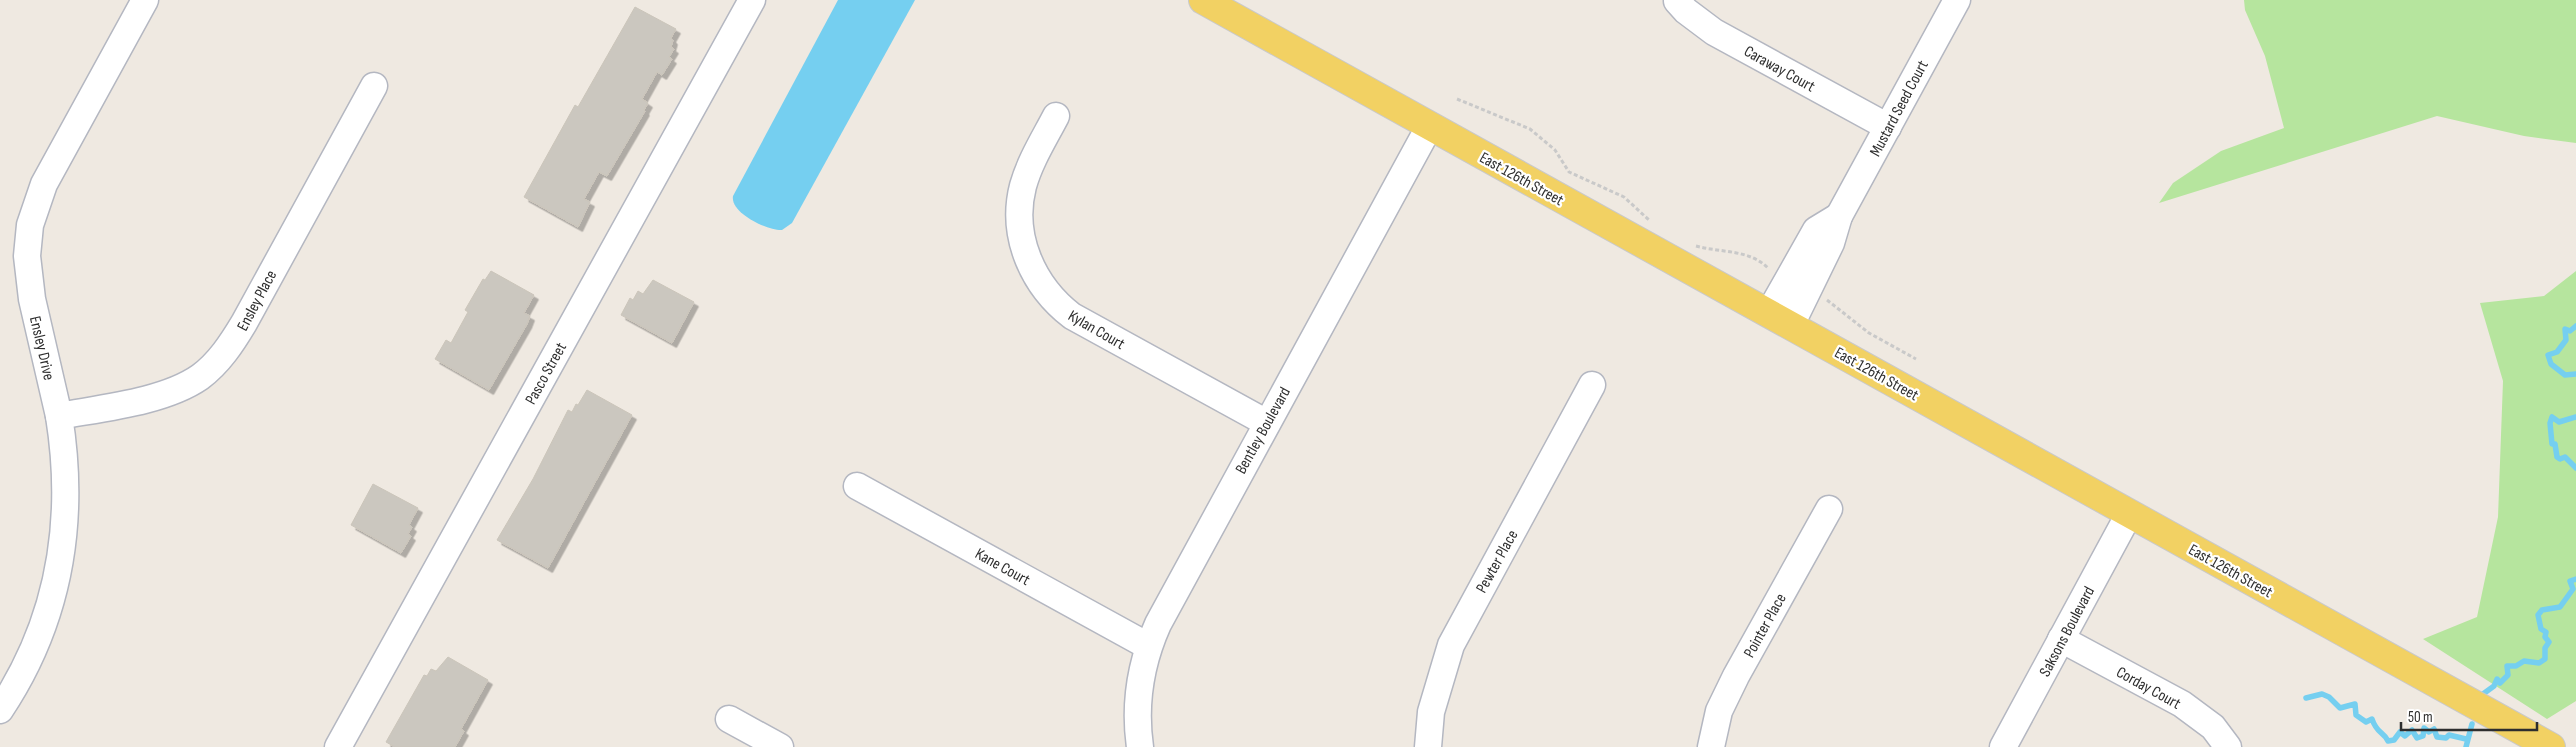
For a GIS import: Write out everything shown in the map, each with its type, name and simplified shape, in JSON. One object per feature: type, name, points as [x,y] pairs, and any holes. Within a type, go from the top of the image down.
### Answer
[{"type":"main road","name":"East 126th Street","points":[[1203,0],[1429,127],[1780,319],[2128,514],[2551,747]]},
{"type":"street","name":"Ensley Drive","points":[[0,710],[13,690],[38,641],[48,612],[59,569],[66,510],[59,416],[31,292],[27,256],[30,224],[44,184],[145,0]]},
{"type":"street","name":"Pasco Street","points":[[338,747],[752,0]]},
{"type":"street","name":"Caraway Court","points":[[1677,0],[1697,21],[1714,32],[1888,127]]},
{"type":"street","name":"Mustard Seed Court","points":[[1780,319],[1831,243],[1839,216],[1957,0]]},
{"type":"street","name":"Ensley Place","points":[[59,416],[141,399],[171,390],[202,376],[220,358],[244,323],[374,86]]},
{"type":"street","name":"Kylan Court","points":[[1056,116],[1033,160],[1021,199],[1020,230],[1025,252],[1041,285],[1072,316],[1267,423]]},
{"type":"street","name":"Bentley Boulevard","points":[[1140,747],[1138,705],[1148,646],[1162,616],[1429,127]]},
{"type":"street","name":"Pewter Place","points":[[1428,747],[1431,712],[1451,645],[1592,385]]},
{"type":"street","name":"Kane Court","points":[[857,486],[1148,646]]},
{"type":"street","name":"Pointer Place","points":[[1711,747],[1719,710],[1829,508]]},
{"type":"street","name":"Saksons Boulevard","points":[[2003,747],[2128,514]]},
{"type":"street","name":"Corday Court","points":[[2061,639],[2182,704],[2212,728],[2228,747]]},
{"type":"street","points":[[729,719],[780,747]]},
{"type":"path","points":[[1457,99],[1530,129],[1555,150],[1569,172],[1624,197],[1656,224]]},
{"type":"path","points":[[1693,245],[1746,254],[1756,258],[1774,274]]},
{"type":"path","points":[[1821,297],[1869,334],[1916,359]]},
{"type":"green space","points":[[2244,0],[2576,0],[2576,143],[2524,136],[2437,116],[2159,203],[2173,183],[2221,151],[2284,128],[2265,56],[2245,10]]},
{"type":"green space","points":[[2576,271],[2576,701],[2547,719],[2423,639],[2477,617],[2498,517],[2503,381],[2480,303],[2544,296]]},
{"type":"water","points":[[838,0],[915,0],[792,223],[782,230],[768,228],[751,220],[737,209],[733,196]]},
{"type":"building","points":[[635,7],[676,29],[671,38],[673,40],[671,47],[674,49],[669,57],[672,59],[662,75],[657,72],[642,99],[648,103],[645,111],[607,176],[599,172],[584,199],[590,202],[578,227],[524,197],[575,105],[578,107]]},
{"type":"building","points":[[491,271],[534,295],[524,313],[530,316],[527,324],[489,390],[435,359],[446,340],[451,343],[468,312],[465,310],[483,279],[485,280]]},
{"type":"building","points":[[653,280],[694,302],[672,343],[621,315],[630,298],[633,300],[638,291],[643,294]]},
{"type":"building","points":[[587,390],[632,415],[548,568],[497,540],[533,479],[568,410],[572,412]]},
{"type":"building","points":[[373,484],[418,508],[409,525],[412,527],[408,534],[411,536],[401,553],[351,525]]},
{"type":"building","points":[[448,657],[488,680],[461,729],[464,731],[455,747],[395,747],[386,742],[424,675],[427,676],[431,669],[436,671]]},
{"type":"waterway","points":[[2576,326],[2570,331],[2565,329],[2566,340],[2557,352],[2548,355],[2551,364],[2565,375],[2576,374]]},
{"type":"waterway","points":[[2576,417],[2559,422],[2552,417],[2550,423],[2552,444],[2555,444],[2557,457],[2560,459],[2565,457],[2576,468]]},
{"type":"waterway","points":[[2483,694],[2494,686],[2497,679],[2500,683],[2508,675],[2507,666],[2516,666],[2524,661],[2539,663],[2545,659],[2545,648],[2549,642],[2545,637],[2546,632],[2541,629],[2538,615],[2542,610],[2560,607],[2573,589],[2570,581],[2576,579]]},
{"type":"waterway","points":[[2306,698],[2322,694],[2329,697],[2340,708],[2355,704],[2356,715],[2366,722],[2372,719],[2378,730],[2388,741],[2394,740],[2400,732],[2405,736],[2412,730],[2417,738],[2423,736],[2424,728],[2429,732],[2434,729],[2437,737],[2446,738],[2449,735],[2466,739]]},
{"type":"waterway","points":[[2466,747],[2472,724]]}]
